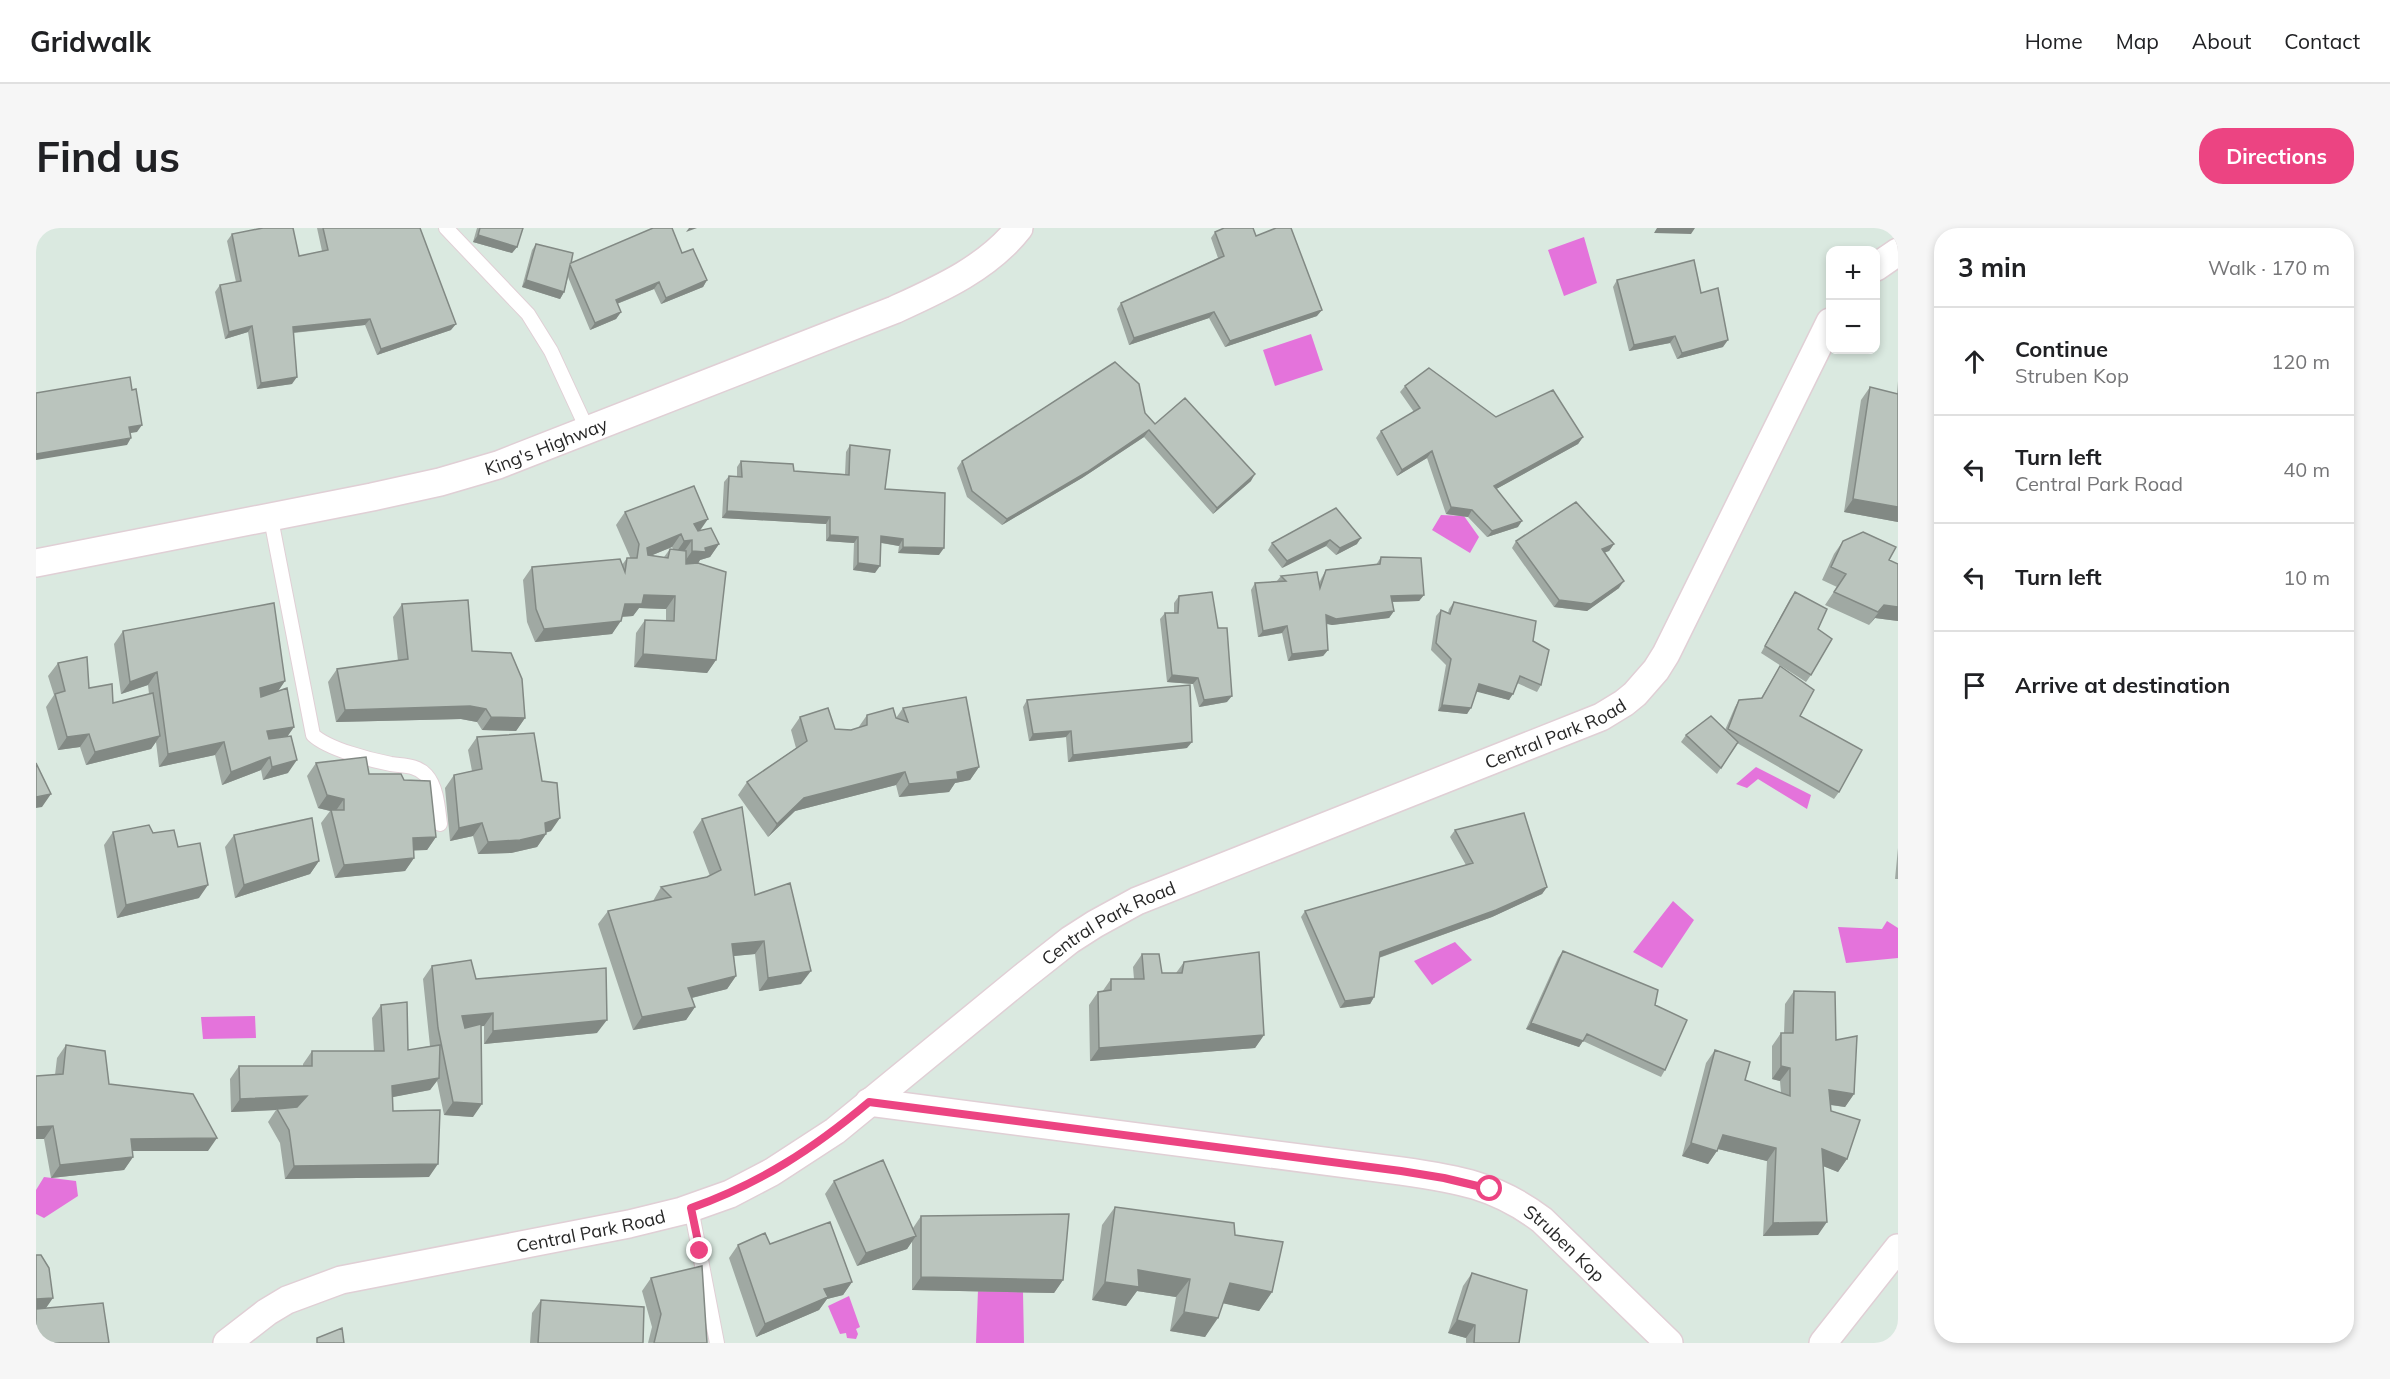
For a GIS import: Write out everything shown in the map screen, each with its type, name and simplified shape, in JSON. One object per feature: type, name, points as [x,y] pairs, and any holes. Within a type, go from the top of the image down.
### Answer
[{"type":"street","name":"King's Highway","points":[[36,563],[271,519],[471,474],[840,333],[929,294],[992,255],[1018,228]]},
{"type":"street","points":[[1880,264],[1898,252]]},
{"type":"street","name":"Central Park Road","points":[[227,1343],[286,1300],[341,1280],[629,1224],[691,1208],[730,1194],[772,1172],[835,1131],[1070,940],[1137,901],[1587,723],[1624,703],[1656,669],[1666,654],[1826,330]]},
{"type":"street","name":"Struben Kop","points":[[869,1102],[1390,1170],[1444,1178],[1490,1189],[1524,1207],[1542,1220],[1669,1343]]},
{"type":"street","points":[[1823,1343],[1898,1248]]},
{"type":"lane","points":[[446,228],[528,314],[551,351],[588,431]]},
{"type":"lane","points":[[271,519],[313,735],[320,741],[362,756],[391,764],[412,766],[426,774],[435,795],[440,824]]},
{"type":"lane","points":[[691,1208],[717,1343]]},
{"type":"shaded area","points":[[1584,237],[1597,283],[1564,296],[1548,250]]},
{"type":"shaded area","points":[[1311,334],[1323,370],[1275,386],[1263,350]]},
{"type":"shaded area","points":[[1441,515],[1464,516],[1479,537],[1470,553],[1432,530]]},
{"type":"shaded area","points":[[1756,767],[1811,795],[1807,809],[1758,779],[1747,788],[1736,784]]},
{"type":"shaded area","points":[[1673,901],[1694,920],[1662,968],[1633,952]]},
{"type":"shaded area","points":[[1887,921],[1898,928],[1898,958],[1846,963],[1838,927],[1882,929]]},
{"type":"shaded area","points":[[1455,942],[1472,960],[1432,985],[1414,961]]},
{"type":"shaded area","points":[[255,1016],[256,1038],[203,1039],[201,1017]]},
{"type":"shaded area","points":[[44,1177],[76,1181],[78,1196],[44,1218],[36,1214],[36,1190]]},
{"type":"shaded area","points":[[978,1290],[1023,1292],[1024,1343],[976,1343]]},
{"type":"shaded area","points":[[849,1296],[860,1327],[856,1329],[858,1334],[856,1339],[847,1338],[846,1333],[840,1334],[828,1306]]},
{"type":"building","points":[[263,228],[293,228],[299,256],[328,250],[323,228],[420,228],[456,324],[381,349],[370,319],[293,327],[297,377],[261,383],[252,326],[229,332],[220,285],[241,281],[232,234]]},
{"type":"building","points":[[480,228],[523,228],[517,247],[478,235]]},
{"type":"building","points":[[653,228],[672,228],[682,253],[693,249],[707,280],[666,298],[659,282],[616,300],[621,312],[595,323],[570,265],[564,292],[526,280],[536,244],[573,253],[571,263]]},
{"type":"building","points":[[1224,228],[1253,228],[1256,236],[1276,228],[1291,228],[1322,310],[1230,341],[1214,312],[1134,338],[1121,303],[1224,256],[1215,232]]},
{"type":"building","points":[[1694,260],[1701,293],[1718,288],[1728,340],[1682,353],[1675,336],[1634,345],[1617,280]]},
{"type":"building","points":[[1115,362],[1139,384],[1145,413],[1155,424],[1185,398],[1255,474],[1217,508],[1149,430],[1087,472],[1007,519],[972,491],[962,461]]},
{"type":"building","points":[[1429,368],[1496,417],[1553,390],[1583,437],[1494,486],[1522,521],[1492,531],[1472,510],[1451,507],[1432,451],[1402,470],[1381,431],[1420,408],[1405,386]]},
{"type":"building","points":[[130,377],[132,390],[136,389],[142,425],[129,427],[131,438],[36,454],[36,393]]},
{"type":"building","points":[[1870,387],[1898,394],[1898,507],[1853,499]]},
{"type":"building","points":[[850,445],[890,450],[885,489],[945,493],[944,548],[903,547],[903,539],[881,536],[880,566],[858,563],[858,537],[830,535],[830,517],[727,511],[729,476],[742,477],[741,461],[793,464],[794,471],[849,475]]},
{"type":"building","points":[[694,486],[708,519],[694,524],[698,531],[711,528],[719,544],[705,548],[706,552],[692,551],[692,540],[684,541],[681,534],[647,548],[648,555],[668,558],[670,549],[686,551],[686,564],[698,563],[726,572],[716,660],[643,654],[645,620],[674,621],[675,596],[644,595],[642,604],[625,604],[621,621],[544,629],[536,609],[532,567],[620,559],[625,572],[627,558],[637,558],[639,544],[625,512]]},
{"type":"building","points":[[1576,502],[1614,544],[1602,549],[1624,581],[1591,604],[1559,600],[1516,541]]},
{"type":"building","points":[[1336,508],[1361,538],[1340,548],[1330,540],[1287,561],[1272,543]]},
{"type":"building","points":[[1863,532],[1896,547],[1889,560],[1898,564],[1898,607],[1884,605],[1878,612],[1834,592],[1846,574],[1831,567],[1843,541]]},
{"type":"building","points":[[1381,557],[1421,558],[1424,595],[1391,596],[1394,611],[1336,619],[1326,615],[1328,650],[1292,654],[1287,626],[1263,631],[1255,583],[1286,581],[1281,576],[1317,572],[1320,588],[1326,570],[1380,564]]},
{"type":"building","points":[[1212,592],[1218,628],[1227,628],[1232,696],[1204,700],[1198,678],[1172,675],[1165,613],[1178,613],[1179,596]]},
{"type":"building","points":[[1795,592],[1827,609],[1818,629],[1832,639],[1811,675],[1765,646]]},
{"type":"building","points":[[468,600],[472,651],[511,653],[522,679],[525,718],[491,717],[486,709],[470,706],[345,710],[337,669],[408,659],[402,604]]},
{"type":"building","points":[[1454,602],[1536,621],[1533,641],[1549,650],[1541,685],[1520,676],[1513,694],[1479,684],[1471,708],[1442,705],[1451,659],[1436,643],[1441,610],[1450,614]]},
{"type":"building","points":[[274,603],[285,681],[260,688],[261,697],[287,688],[294,727],[267,731],[269,739],[291,736],[297,760],[272,767],[270,757],[231,772],[224,742],[168,754],[157,672],[130,682],[123,631]]},
{"type":"building","points":[[87,657],[89,688],[112,684],[113,703],[153,693],[160,736],[95,752],[89,734],[67,737],[55,694],[65,691],[58,663]]},
{"type":"building","points":[[1780,666],[1814,690],[1800,716],[1862,750],[1839,792],[1728,729],[1739,700],[1762,698]]},
{"type":"building","points":[[1190,685],[1192,742],[1073,755],[1071,731],[1033,734],[1027,700]]},
{"type":"building","points":[[966,697],[979,767],[957,772],[958,779],[909,784],[905,772],[804,798],[777,824],[747,782],[807,741],[800,717],[828,708],[835,729],[851,730],[867,725],[867,715],[893,708],[896,718],[908,722],[903,708]]},
{"type":"building","points":[[1711,716],[1738,742],[1721,768],[1686,735]]},
{"type":"building","points":[[534,733],[542,781],[557,783],[560,818],[545,823],[546,834],[520,840],[488,842],[482,823],[459,828],[454,775],[482,769],[477,737]]},
{"type":"building","points":[[366,757],[369,774],[401,774],[404,780],[430,781],[436,837],[413,838],[414,858],[344,865],[331,810],[344,810],[344,799],[327,795],[316,763]]},
{"type":"building","points":[[36,763],[51,794],[36,797]]},
{"type":"building","points":[[742,807],[755,895],[790,883],[811,971],[768,978],[764,941],[732,944],[736,976],[688,988],[695,1007],[642,1017],[608,911],[671,897],[661,887],[707,877],[721,870],[702,819]]},
{"type":"building","points":[[1524,813],[1547,887],[1496,910],[1380,952],[1374,997],[1345,1001],[1305,911],[1473,863],[1455,830]]},
{"type":"building","points":[[312,818],[319,861],[244,885],[234,835]]},
{"type":"building","points":[[149,825],[153,833],[174,830],[178,847],[200,843],[208,885],[126,905],[113,832]]},
{"type":"building","points":[[1563,951],[1658,990],[1655,1005],[1687,1020],[1665,1070],[1587,1034],[1583,1041],[1531,1023]]},
{"type":"building","points":[[1259,952],[1264,1035],[1099,1048],[1098,992],[1111,990],[1111,979],[1144,979],[1142,954],[1159,954],[1162,973],[1182,973],[1184,962]]},
{"type":"building","points":[[471,960],[476,979],[606,968],[607,1020],[493,1031],[493,1013],[462,1016],[465,1028],[481,1024],[482,1104],[453,1102],[438,1028],[432,966]]},
{"type":"building","points":[[1794,991],[1835,992],[1836,1040],[1857,1036],[1854,1094],[1829,1090],[1831,1111],[1860,1120],[1847,1159],[1822,1149],[1827,1222],[1773,1223],[1776,1148],[1723,1135],[1717,1151],[1691,1143],[1715,1050],[1750,1062],[1745,1080],[1790,1096],[1790,1068],[1781,1066],[1781,1033],[1793,1033]]},
{"type":"building","points":[[407,1002],[408,1050],[440,1045],[439,1078],[392,1086],[393,1111],[440,1110],[438,1164],[294,1166],[289,1130],[277,1109],[297,1107],[307,1096],[240,1099],[239,1066],[312,1066],[312,1051],[384,1051],[381,1005]]},
{"type":"building","points":[[66,1045],[105,1051],[109,1084],[193,1094],[217,1138],[131,1139],[133,1157],[60,1165],[53,1126],[36,1127],[36,1076],[63,1074]]},
{"type":"building","points":[[883,1160],[916,1236],[866,1253],[834,1181]]},
{"type":"building","points":[[1115,1207],[1234,1223],[1235,1235],[1283,1242],[1272,1292],[1230,1283],[1218,1318],[1184,1312],[1190,1279],[1138,1270],[1139,1287],[1105,1282]]},
{"type":"building","points":[[1069,1214],[1063,1280],[921,1277],[921,1216]]},
{"type":"building","points":[[830,1222],[852,1282],[824,1289],[828,1297],[765,1324],[738,1245],[765,1233],[770,1244]]},
{"type":"building","points":[[36,1255],[41,1255],[49,1268],[53,1298],[36,1299]]},
{"type":"building","points":[[702,1266],[707,1343],[654,1343],[661,1314],[651,1278]]},
{"type":"building","points":[[1472,1273],[1527,1290],[1519,1343],[1474,1343],[1475,1325],[1457,1320]]},
{"type":"building","points":[[541,1300],[644,1307],[643,1343],[538,1343]]},
{"type":"building","points":[[103,1303],[109,1343],[36,1343],[36,1309]]},
{"type":"building","points":[[342,1328],[344,1343],[317,1343],[317,1338]]},
{"type":"route","points":[[700,1251],[691,1208],[730,1194],[772,1172],[835,1131],[869,1102],[1401,1171],[1490,1189]]}]
